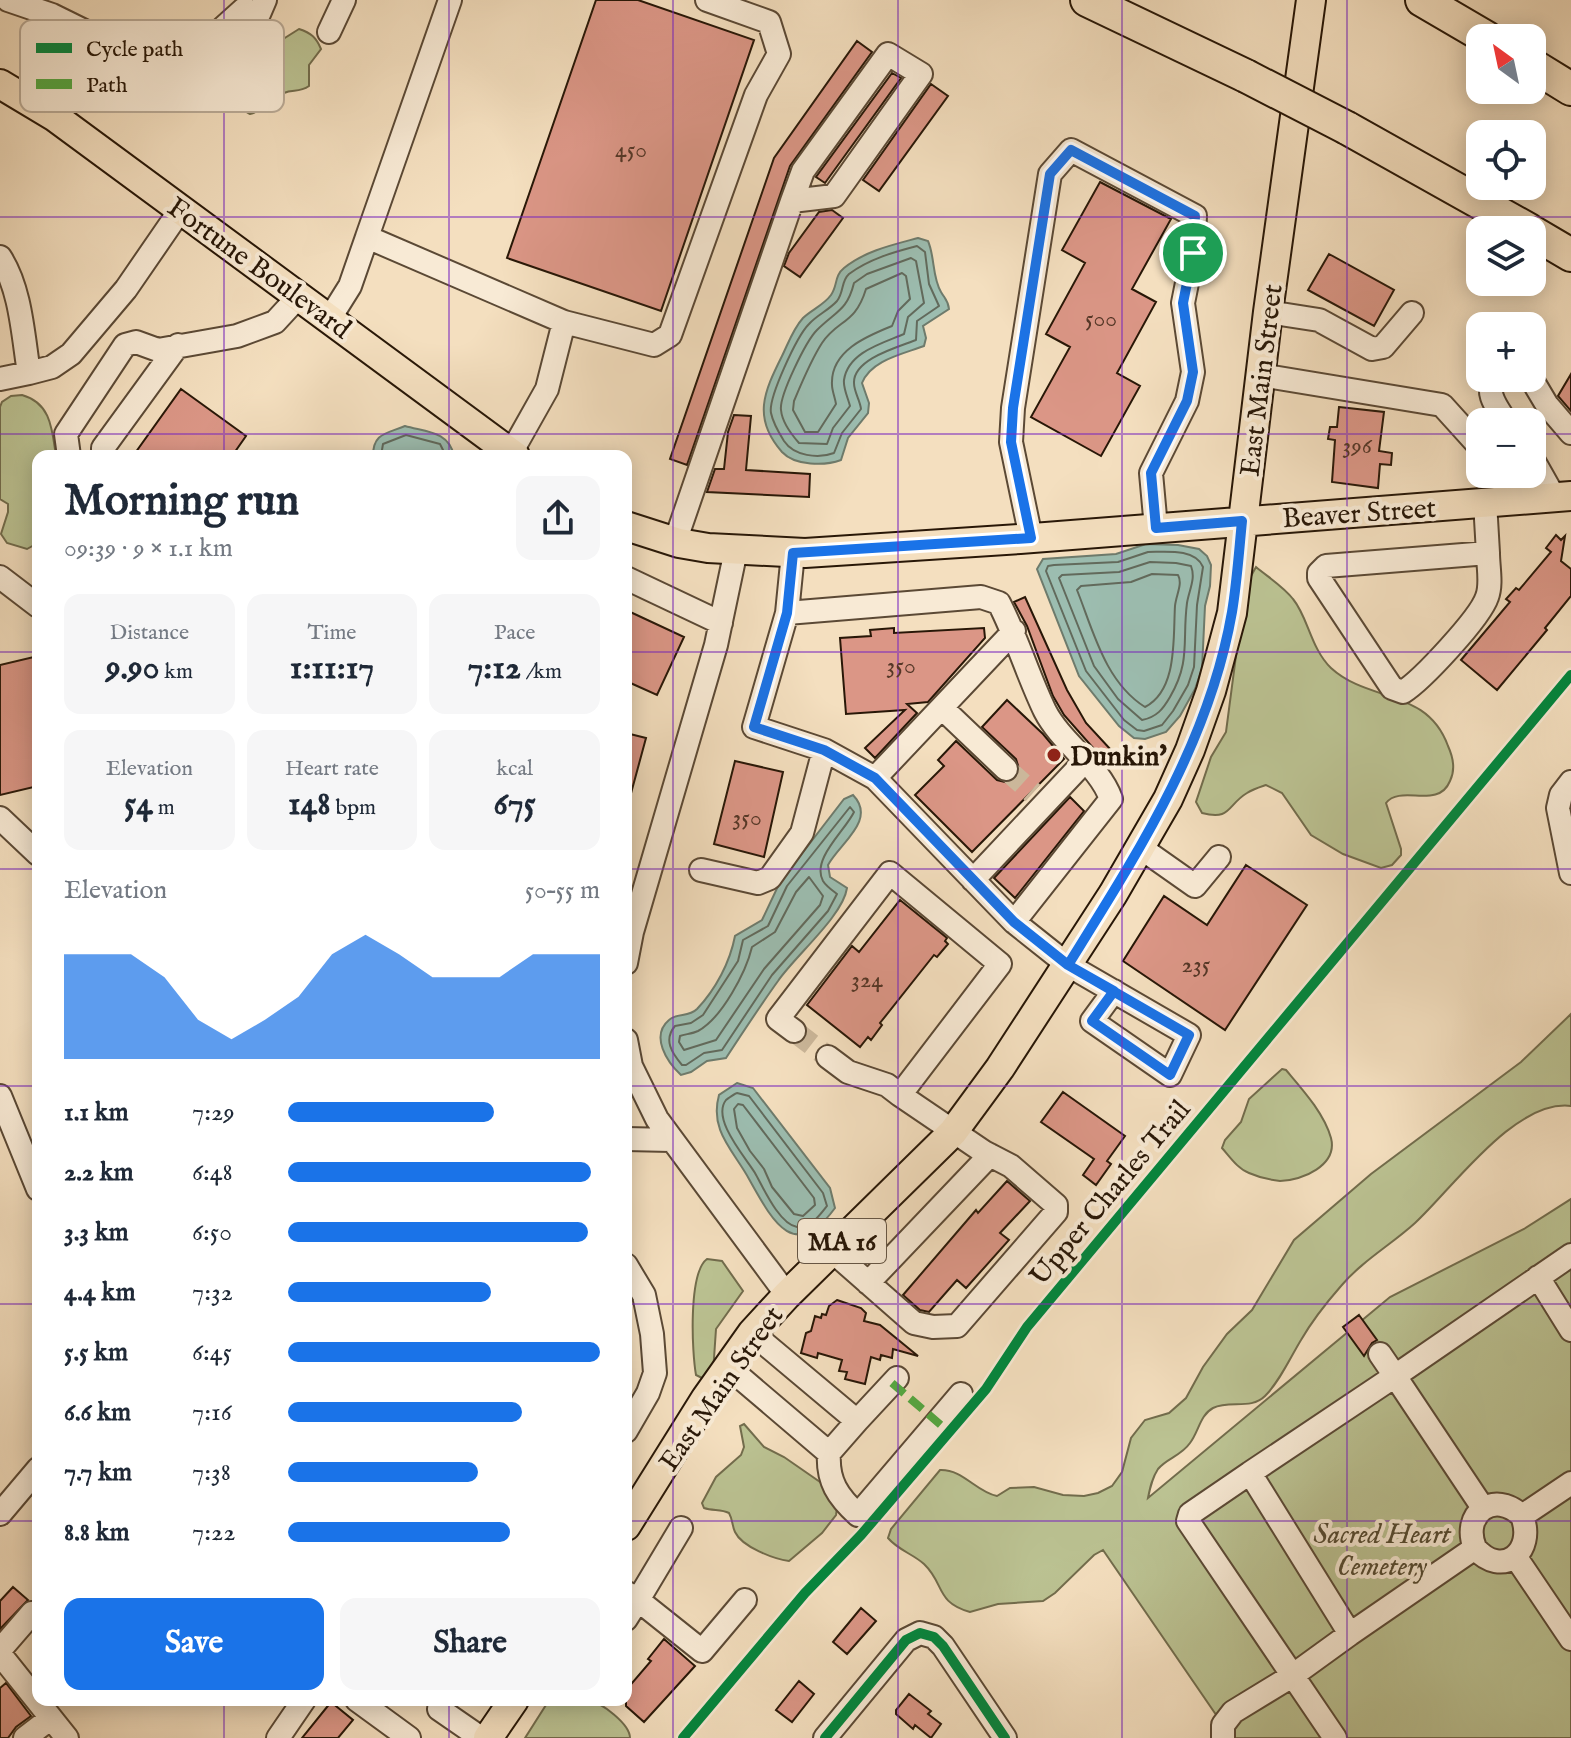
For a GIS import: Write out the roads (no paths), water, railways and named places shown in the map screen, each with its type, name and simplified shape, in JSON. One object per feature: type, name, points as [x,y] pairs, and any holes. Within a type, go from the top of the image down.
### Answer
[{"type":"highway","points":[[1087,0],[1347,128],[1503,216]]},
{"type":"highway","points":[[1422,0],[1466,26]]},
{"type":"highway","points":[[1546,74],[1571,89]]},
{"type":"highway","points":[[1546,240],[1571,255]]},
{"type":"main road","name":"East Main Street","points":[[635,1491],[752,1333],[953,1132],[1000,1068],[1068,965],[1168,799],[1211,691],[1232,613],[1268,312],[1311,0]]},
{"type":"main road","name":"Fortune Boulevard","points":[[0,84],[20,96]]},
{"type":"main road","name":"Fortune Boulevard","points":[[47,112],[508,450]]},
{"type":"main road","name":"Beaver Street","points":[[1242,521],[1551,497]]},
{"type":"main road","points":[[632,528],[675,542],[793,553],[1242,521]]},
{"type":"main road","points":[[488,1738],[510,1706]]},
{"type":"street","points":[[8,0],[62,20]]},
{"type":"street","points":[[232,20],[244,9],[259,14],[265,0]]},
{"type":"street","points":[[329,32],[344,0]]},
{"type":"street","points":[[330,318],[350,286],[450,0]]},
{"type":"street","points":[[367,237],[564,322],[654,345],[670,335],[756,95],[779,54],[769,22],[707,0]]},
{"type":"street","points":[[675,542],[792,201],[803,171],[888,54],[921,74],[834,196],[792,201]]},
{"type":"street","points":[[1031,538],[1011,442],[1013,408],[1050,174],[1071,150],[1195,216],[1193,253],[1183,303],[1193,372],[1187,401],[1151,473],[1156,528]]},
{"type":"street","points":[[0,379],[60,363],[90,333],[126,289],[181,209]]},
{"type":"street","points":[[0,257],[7,268],[15,296],[29,373]]},
{"type":"street","points":[[68,450],[66,434],[125,345],[136,342],[158,350],[237,336],[275,322],[299,296]]},
{"type":"street","points":[[1268,312],[1319,320],[1372,349],[1383,347],[1412,313]]},
{"type":"street","points":[[515,450],[547,389],[564,322]]},
{"type":"street","points":[[103,450],[178,345]]},
{"type":"street","points":[[1260,375],[1442,405],[1466,432]]},
{"type":"street","points":[[1539,392],[1571,433]]},
{"type":"street","points":[[1533,488],[1551,497]]},
{"type":"street","points":[[1485,502],[1488,553],[1489,582],[1486,600],[1429,671],[1403,692],[1392,688],[1319,578],[1319,573],[1326,566],[1488,553]]},
{"type":"street","points":[[632,932],[676,789],[721,623],[736,550]]},
{"type":"street","points":[[793,553],[787,613],[754,727],[824,750],[875,778],[1014,922],[1068,965],[1114,991]]},
{"type":"street","points":[[0,577],[32,601]]},
{"type":"street","points":[[632,581],[721,623]]},
{"type":"street","points":[[787,613],[981,597],[999,603],[1014,631],[1046,712],[1106,785],[1111,799],[1014,922]]},
{"type":"street","points":[[875,778],[1014,631]]},
{"type":"street","points":[[942,708],[1006,769]]},
{"type":"street","points":[[701,870],[758,883],[770,878],[802,833],[824,750]]},
{"type":"street","points":[[973,880],[1038,798],[1084,762]]},
{"type":"street","points":[[1571,782],[1561,795],[1558,808],[1571,873]]},
{"type":"street","points":[[0,818],[32,848]]},
{"type":"street","points":[[1141,848],[1195,886],[1219,857]]},
{"type":"street","points":[[794,1031],[778,1019],[890,873],[1000,964],[900,1095]]},
{"type":"street","points":[[828,1057],[848,1072],[887,1085],[953,1132],[1011,1166],[1056,1205],[1056,1212],[957,1326],[933,1327],[914,1323],[832,1251]]},
{"type":"street","points":[[632,1062],[638,1083],[671,1140],[787,1295]]},
{"type":"street","points":[[0,1096],[32,1174]]},
{"type":"street","points":[[632,1139],[671,1140]]},
{"type":"street","points":[[868,1283],[990,1155]]},
{"type":"street","points":[[1335,1738],[1188,1521],[1190,1514],[1571,1255]]},
{"type":"street","points":[[632,1275],[644,1295],[652,1334],[655,1373],[632,1421]]},
{"type":"street","points":[[1538,1277],[1571,1330]]},
{"type":"street","points":[[752,1333],[857,1421]]},
{"type":"street","points":[[1380,1354],[1483,1508]]},
{"type":"street","points":[[728,1367],[829,1453]]},
{"type":"street","points":[[897,1378],[829,1453],[828,1469],[834,1488],[858,1515],[961,1394]]},
{"type":"street","points":[[1250,1473],[1350,1634]]},
{"type":"street","points":[[0,1514],[32,1476]]},
{"type":"street","points":[[1522,1516],[1571,1483]]},
{"type":"street","points":[[1494,1504],[1506,1505],[1522,1516],[1526,1535],[1524,1547],[1515,1556],[1503,1562],[1492,1561],[1475,1548],[1471,1528],[1474,1517],[1483,1508],[1494,1504]]},
{"type":"street","points":[[632,1601],[681,1528]]},
{"type":"street","points":[[1223,1738],[1223,1725],[1233,1712],[1292,1676],[1475,1548]]},
{"type":"street","points":[[1515,1556],[1571,1639]]},
{"type":"street","points":[[632,1605],[702,1651],[745,1600]]},
{"type":"street","points":[[32,1613],[0,1652],[32,1693]]},
{"type":"street","points":[[825,1738],[906,1640],[920,1633],[934,1637],[943,1646],[1005,1738]]},
{"type":"street","points":[[42,1706],[67,1738]]},
{"type":"street","points":[[278,1738],[300,1706]]},
{"type":"street","points":[[362,1706],[380,1729],[409,1738]]},
{"type":"street","points":[[441,1706],[481,1738]]},
{"type":"street","points":[[25,1738],[51,1718]]},
{"type":"water","points":[[918,238],[928,241],[936,280],[949,309],[923,326],[924,346],[880,363],[866,375],[862,383],[869,403],[868,413],[848,438],[841,460],[810,464],[788,457],[767,428],[764,405],[770,381],[796,327],[825,302],[835,288],[839,274],[852,262]]},
{"type":"water","points":[[405,426],[428,432],[442,437],[452,450],[374,450],[378,439]]},
{"type":"water","points":[[1146,544],[1199,549],[1211,565],[1205,606],[1202,669],[1195,689],[1180,716],[1166,732],[1145,739],[1134,738],[1119,726],[1079,676],[1037,569],[1043,559],[1116,554]]},
{"type":"water","points":[[853,795],[861,813],[859,822],[828,865],[830,877],[847,888],[837,911],[778,981],[726,1058],[707,1061],[681,1075],[663,1049],[663,1026],[672,1018],[694,1012],[704,1001],[726,965],[735,936],[762,920],[780,882],[844,799]]},
{"type":"water","points":[[737,1083],[753,1088],[830,1188],[835,1208],[808,1233],[796,1234],[785,1230],[776,1221],[720,1130],[717,1119],[719,1095]]},
{"type":"tunnel","points":[[1006,769],[1033,793]]},
{"type":"tunnel","points":[[794,1031],[828,1057]]},
{"type":"place","name":"Dunkin'","points":[[1054,755]]},
{"type":"park label","name":"Sacred Heart Cemetery","points":[[1382,1549]]}]
